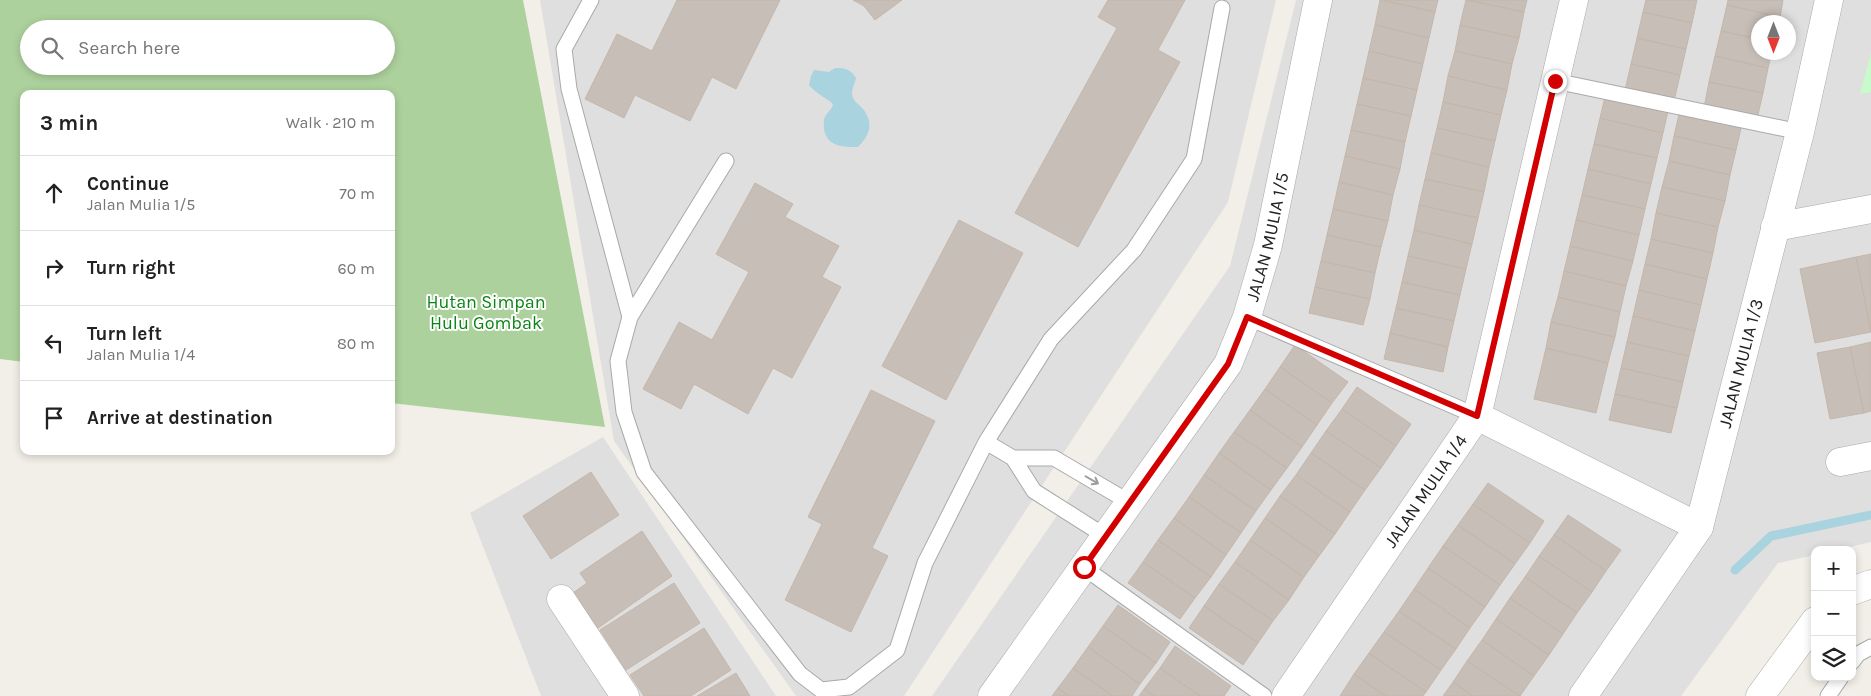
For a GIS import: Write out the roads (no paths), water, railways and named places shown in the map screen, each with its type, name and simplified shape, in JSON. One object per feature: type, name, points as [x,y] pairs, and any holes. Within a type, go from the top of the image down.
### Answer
[{"type":"street","name":"JALAN MULIA 1/5","points":[[992,696],[1228,364],[1247,317],[1268,245],[1318,0]]},
{"type":"street","name":"JALAN MULIA 1/4","points":[[1286,696],[1477,416],[1574,0]]},
{"type":"street","name":"JALAN MULIA 1/3","points":[[1583,696],[1699,527],[1800,132],[1829,0]]},
{"type":"street","points":[[1775,227],[1871,209]]},
{"type":"street","points":[[1477,416],[1699,527]]},
{"type":"street","points":[[1840,462],[1871,456]]},
{"type":"street","points":[[1856,590],[1871,584]]},
{"type":"street","points":[[561,599],[625,696]]},
{"type":"street","points":[[1760,696],[1811,626]]},
{"type":"lane","points":[[589,1],[564,49],[565,57],[570,89],[630,317]]},
{"type":"lane","points":[[726,161],[630,317],[618,361],[624,412],[644,472],[800,674],[820,690],[849,688],[897,650],[925,563],[986,442],[1051,338],[1134,250],[1194,159],[1222,8]]},
{"type":"lane","points":[[1555,81],[1800,132]]},
{"type":"lane","points":[[1247,317],[1477,416]]},
{"type":"lane","points":[[986,442],[1013,458],[1034,491],[1105,536]]},
{"type":"lane","points":[[1013,458],[1054,458],[1130,502]]},
{"type":"lane","points":[[1084,567],[1264,696]]},
{"type":"lane","points":[[1856,657],[1871,647]]},
{"type":"lane","points":[[1828,696],[1838,681]]},
{"type":"water","points":[[835,68],[847,70],[856,78],[852,96],[869,119],[868,133],[858,147],[836,145],[828,139],[824,129],[824,121],[833,104],[809,85],[814,70],[829,72]]},
{"type":"waterway","points":[[1735,570],[1771,536],[1871,515]]},
{"type":"park label","name":"Hutan Simpan Hulu Gombak","points":[[486,312]]}]
